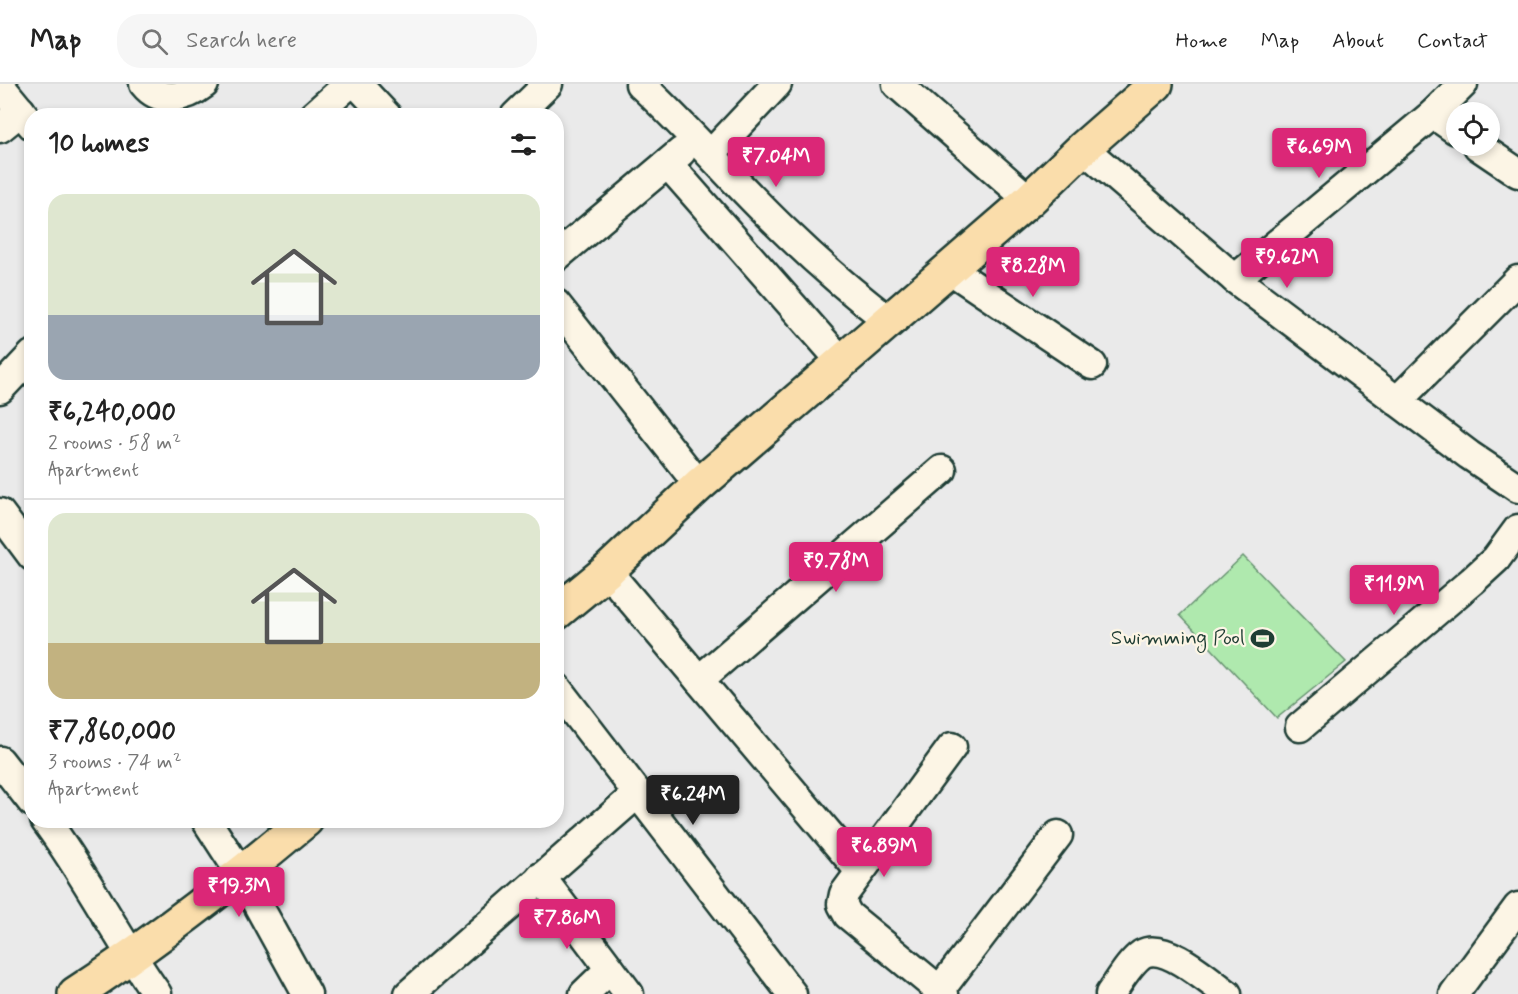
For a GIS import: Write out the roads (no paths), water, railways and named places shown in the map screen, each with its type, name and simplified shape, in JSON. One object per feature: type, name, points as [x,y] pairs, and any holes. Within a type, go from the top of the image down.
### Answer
[{"type":"main road","points":[[564,606],[607,571],[699,485],[1029,200],[1083,148],[1156,84]]},
{"type":"main road","points":[[75,994],[131,957],[241,874],[296,828]]},
{"type":"street","points":[[144,84],[148,89],[172,99],[194,92],[204,84]]},
{"type":"street","points":[[322,108],[349,84]]},
{"type":"street","points":[[357,84],[380,108]]},
{"type":"street","points":[[523,108],[548,84]]},
{"type":"street","points":[[640,84],[704,146],[787,233],[859,298],[889,321]]},
{"type":"street","points":[[564,250],[668,164],[704,146],[777,84]]},
{"type":"street","points":[[897,84],[1029,200]]},
{"type":"street","points":[[1235,279],[1433,114],[1464,84]]},
{"type":"street","points":[[3,86],[18,121]]},
{"type":"street","points":[[1433,114],[1446,123]]},
{"type":"street","points":[[1083,148],[1235,279],[1469,455],[1518,488]]},
{"type":"street","points":[[1493,156],[1518,173]]},
{"type":"street","points":[[668,164],[842,362]]},
{"type":"street","points":[[949,269],[1092,365]]},
{"type":"street","points":[[1397,401],[1518,280]]},
{"type":"street","points":[[564,314],[699,485]]},
{"type":"street","points":[[1,384],[24,362]]},
{"type":"street","points":[[699,680],[942,470]]},
{"type":"street","points":[[0,513],[24,545]]},
{"type":"street","points":[[1300,727],[1472,581],[1496,559],[1518,529]]},
{"type":"street","points":[[607,571],[860,871]]},
{"type":"street","points":[[564,697],[792,994]]},
{"type":"street","points":[[952,747],[844,894],[842,904],[848,915],[942,992],[1058,835]]},
{"type":"street","points":[[0,762],[24,792]]},
{"type":"street","points":[[409,994],[638,793]]},
{"type":"street","points":[[51,828],[71,855],[131,957],[157,994]]},
{"type":"street","points":[[211,828],[241,874],[307,994]]},
{"type":"street","points":[[541,877],[629,994]]},
{"type":"street","points":[[1454,994],[1518,907]]},
{"type":"street","points":[[1110,994],[1137,958],[1154,951],[1171,955],[1227,994]]},
{"type":"street","points":[[584,994],[610,969]]},
{"type":"place","name":"Swimming Pool","points":[[1263,638]]}]
